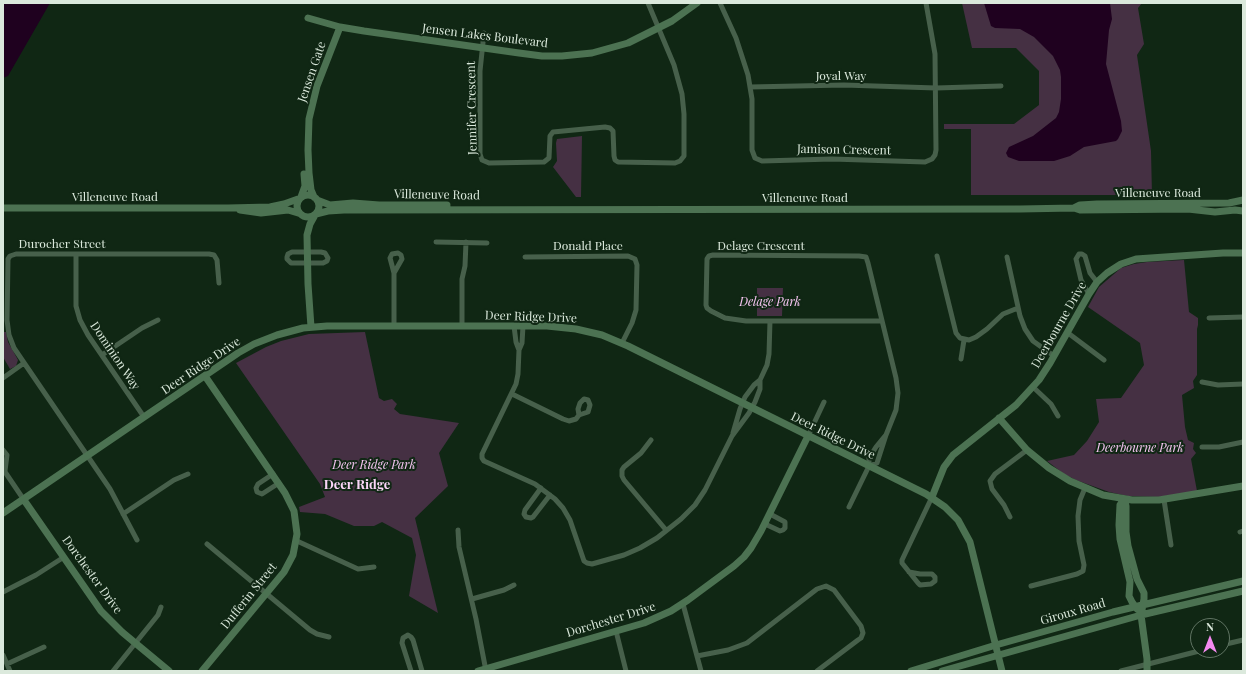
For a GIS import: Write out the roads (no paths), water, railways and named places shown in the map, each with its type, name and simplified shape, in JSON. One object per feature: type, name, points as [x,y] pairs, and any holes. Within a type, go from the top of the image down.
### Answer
[{"type":"street","points":[[648,3],[659,29]]},
{"type":"street","name":"Jensen Lakes Boulevard","points":[[308,18],[340,27],[482,48],[542,56],[573,55],[592,53],[617,46],[659,29],[679,17],[696,3]]},
{"type":"street","points":[[720,3],[741,49],[750,87]]},
{"type":"street","points":[[926,3],[935,48],[936,88]]},
{"type":"street","name":"Jensen Gate","points":[[316,198],[310,183],[308,126],[312,102],[317,86],[340,27]]},
{"type":"street","name":"Jennifer Crescent","points":[[482,48],[480,71],[480,154],[481,159],[484,162],[544,162],[549,158],[550,136],[553,132],[605,127],[610,128],[613,131],[614,156],[615,160],[618,162],[675,163],[680,161],[684,156],[683,100],[676,69],[659,29]]},
{"type":"street","points":[[482,48],[484,33]]},
{"type":"street","name":"Joyal Way","points":[[750,87],[844,85],[936,88],[1001,86]]},
{"type":"street","name":"Jamison Crescent","points":[[750,87],[752,108],[752,150],[754,157],[757,159],[832,159],[925,162],[932,159],[935,155],[936,88]]},
{"type":"street","name":"Jensen Gate","points":[[300,198],[305,186],[304,167],[308,150]]},
{"type":"street","points":[[307,235],[296,206],[300,198],[307,195],[316,198],[319,205],[310,224],[307,235],[308,289],[311,327]]},
{"type":"street","name":"Villeneuve Road","points":[[3,208],[270,207],[300,198]]},
{"type":"street","name":"Villeneuve Road","points":[[316,198],[330,205],[354,203],[378,205],[484,206],[535,209]]},
{"type":"street","name":"Villeneuve Road","points":[[1074,208],[1080,205],[1214,204],[1233,203],[1243,200]]},
{"type":"street","name":"Villeneuve Road","points":[[228,208],[257,212],[288,210],[299,214]]},
{"type":"street","name":"Villeneuve Road","points":[[315,215],[328,211],[344,210],[535,209],[1020,210],[1074,208],[1080,210],[1188,209],[1215,212],[1235,210],[1243,211]]},
{"type":"street","points":[[299,214],[306,218],[315,215]]},
{"type":"street","points":[[436,242],[487,243]]},
{"type":"street","points":[[462,326],[462,276],[466,266],[466,242]]},
{"type":"street","points":[[292,252],[307,252],[325,253],[328,258],[327,261],[323,263],[307,263],[291,263],[286,257],[292,252]]},
{"type":"street","name":"Deerbourne Drive","points":[[932,498],[944,467],[950,458],[960,448],[1016,405],[1033,387],[1045,372],[1097,282],[1114,268],[1136,258],[1217,253],[1243,253]]},
{"type":"street","name":"Durocher Street","points":[[136,540],[110,489],[14,348],[8,328],[6,305],[8,260],[10,256],[16,254],[211,254],[215,256],[217,260],[219,283]]},
{"type":"street","name":"Dominion Way","points":[[76,254],[76,300],[78,313],[88,335],[144,417]]},
{"type":"street","points":[[1089,294],[1081,280],[1076,259],[1079,254],[1085,256],[1090,273],[1097,282]]},
{"type":"street","name":"Donald Place","points":[[525,257],[628,256],[635,259],[637,265],[636,310],[632,323],[622,343]]},
{"type":"street","name":"Delage Crescent","points":[[882,321],[733,320],[718,315],[708,309],[706,302],[706,262],[708,257],[713,256],[864,256],[867,259],[882,321],[898,388],[897,404],[877,463],[869,466],[869,458],[886,435]]},
{"type":"street","points":[[937,256],[956,333],[960,338],[969,340],[976,337],[1003,314],[1018,308]]},
{"type":"street","points":[[1007,257],[1018,308],[1024,325],[1030,337],[1041,348],[1054,356]]},
{"type":"street","points":[[394,273],[394,326]]},
{"type":"street","points":[[1209,318],[1243,317]]},
{"type":"street","points":[[102,355],[142,328],[158,320]]},
{"type":"street","points":[[732,436],[749,414],[760,389],[760,380],[767,365],[769,354],[770,321]]},
{"type":"street","name":"Deer Ridge Drive","points":[[3,513],[238,353],[261,341],[284,332],[311,327],[394,326],[548,326],[576,329],[602,335],[622,343],[932,498],[953,515],[967,536],[974,556],[1002,671]]},
{"type":"street","points":[[514,326],[516,342],[519,350]]},
{"type":"street","points":[[523,326],[522,343],[519,350],[518,374],[512,394],[482,454],[482,458],[484,461],[530,481],[550,495],[563,508],[570,520],[584,561],[589,564],[595,564],[632,552],[650,542],[681,519],[695,505],[705,490],[732,436],[742,403],[754,385],[760,380]]},
{"type":"street","points":[[1068,333],[1104,360]]},
{"type":"street","points":[[961,359],[964,340]]},
{"type":"street","points":[[3,378],[24,363]]},
{"type":"street","name":"Dufferin Street","points":[[202,671],[289,564],[297,541],[297,527],[294,511],[288,498],[205,376]]},
{"type":"street","points":[[1202,382],[1218,385],[1243,384]]},
{"type":"street","points":[[1033,387],[1051,404],[1058,416]]},
{"type":"street","points":[[512,394],[567,421],[574,420],[579,415]]},
{"type":"street","points":[[808,436],[824,402]]},
{"type":"street","points":[[999,418],[1027,450],[1054,472],[1070,482],[1103,495],[1124,499],[1164,500],[1243,486]]},
{"type":"street","name":"Dorchester Drive","points":[[483,670],[658,618],[683,604],[744,557],[754,544],[808,436]]},
{"type":"street","points":[[651,440],[641,453],[623,469],[622,476],[666,530]]},
{"type":"street","points":[[1202,447],[1219,447],[1243,442]]},
{"type":"street","points":[[3,450],[6,455],[4,470],[24,500]]},
{"type":"street","points":[[1010,517],[1004,505],[992,489],[990,482],[995,474],[1027,450]]},
{"type":"street","points":[[849,507],[869,466]]},
{"type":"street","points":[[123,514],[174,480],[188,474]]},
{"type":"street","points":[[273,474],[258,484],[256,492],[262,494],[279,484]]},
{"type":"street","points":[[541,488],[525,510],[524,512],[526,517],[533,517],[550,495]]},
{"type":"street","points":[[1031,586],[1077,574],[1083,570],[1084,565],[1079,541],[1078,516],[1080,500],[1085,488]]},
{"type":"street","points":[[910,572],[932,574],[935,577],[935,581],[922,586],[918,583],[902,562],[902,558],[932,498]]},
{"type":"street","points":[[1124,499],[1126,506],[1126,532],[1128,546],[1136,579],[1144,593],[1141,614],[1147,668]]},
{"type":"street","points":[[1124,499],[1120,505],[1120,539],[1130,582],[1129,596],[1141,614]]},
{"type":"street","name":"Dorchester Drive","points":[[24,500],[101,611],[116,627],[169,671]]},
{"type":"street","points":[[1164,500],[1171,545]]},
{"type":"street","points":[[765,524],[780,530],[785,528],[786,524],[784,521],[770,514]]},
{"type":"street","points":[[458,530],[458,544],[476,619],[483,670]]},
{"type":"street","points":[[297,541],[358,569],[374,567]]},
{"type":"street","points":[[208,544],[310,630],[317,634],[329,637]]},
{"type":"street","points":[[3,592],[36,575],[64,557]]},
{"type":"street","name":"Giroux Road","points":[[911,671],[996,645],[1143,604],[1243,581]]},
{"type":"street","points":[[472,599],[504,590],[514,584]]},
{"type":"street","points":[[697,656],[728,650],[747,642],[817,590],[826,586],[834,590],[861,626],[864,633],[862,638],[818,671]]},
{"type":"street","name":"Giroux Road","points":[[942,671],[1141,614],[1243,591]]},
{"type":"street","points":[[683,604],[701,671]]},
{"type":"street","points":[[113,671],[158,615],[161,607]]},
{"type":"street","points":[[616,631],[626,671]]},
{"type":"street","points":[[411,671],[402,643],[403,638],[408,635],[413,640],[422,671]]},
{"type":"street","points":[[1230,643],[1243,640]]},
{"type":"street","points":[[7,664],[44,647]]},
{"type":"street","points":[[1121,671],[1147,668],[1190,654]]},
{"type":"street","points":[[3,656],[10,671]]},
{"type":"district","name":"Deer Ridge","points":[[357,485]]},
{"type":"park label","name":"Delage Park","points":[[770,302]]},
{"type":"park label","name":"Deerbourne Park","points":[[1140,448]]},
{"type":"park label","name":"Deer Ridge Park","points":[[374,465]]}]
